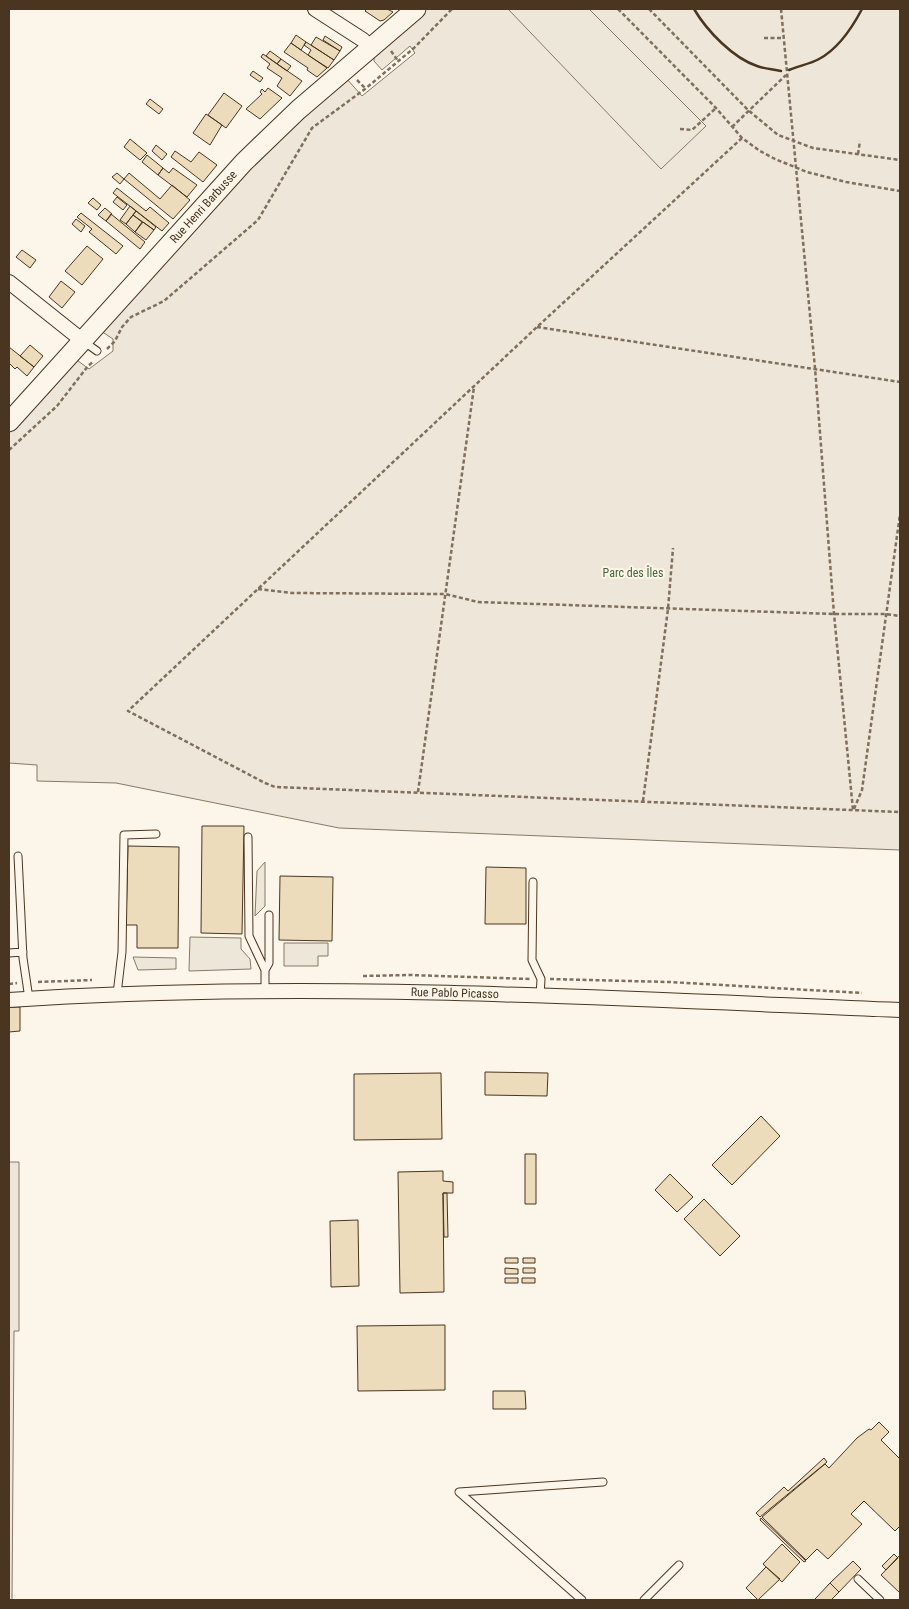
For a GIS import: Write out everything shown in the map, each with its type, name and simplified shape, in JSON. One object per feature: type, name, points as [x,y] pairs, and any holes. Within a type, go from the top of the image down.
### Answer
[{"type":"street","points":[[315,9],[363,40],[371,49]]},
{"type":"street","name":"Rue Henri Barbusse","points":[[9,422],[94,349],[244,162],[298,110],[416,9]]},
{"type":"street","points":[[9,282],[94,349]]},
{"type":"street","name":"Rue Pablo Picasso","points":[[9,1000],[116,994],[265,991],[540,996],[900,1010]]},
{"type":"lane","points":[[116,994],[122,952],[124,835],[156,834]]},
{"type":"lane","points":[[248,837],[249,936],[265,970],[265,991]]},
{"type":"lane","points":[[18,856],[23,952],[29,999]]},
{"type":"lane","points":[[533,882],[532,960],[541,979],[540,996]]},
{"type":"lane","points":[[265,970],[269,963],[269,915]]},
{"type":"lane","points":[[9,953],[23,952]]},
{"type":"lane","points":[[582,1600],[459,1492],[602,1482]]},
{"type":"lane","points":[[644,1600],[680,1565]]},
{"type":"lane","points":[[858,1579],[880,1600]]},
{"type":"path","points":[[94,349],[115,341],[122,327],[131,317],[164,301],[258,220],[312,128],[366,89],[414,48],[452,9]]},
{"type":"path","points":[[618,9],[716,108],[742,138],[760,151],[795,168],[846,182],[900,191]]},
{"type":"path","points":[[648,9],[748,110],[778,136],[812,148],[900,160]]},
{"type":"path","points":[[780,9],[853,810]]},
{"type":"path","points":[[764,38],[783,38]]},
{"type":"path","points":[[732,127],[786,75]]},
{"type":"path","points":[[680,129],[692,130],[716,108]]},
{"type":"path","points":[[742,138],[537,327],[128,711],[275,787],[900,812]]},
{"type":"path","points":[[858,154],[860,141]]},
{"type":"path","points":[[537,327],[900,382]]},
{"type":"path","points":[[9,450],[57,406],[88,366],[95,360]]},
{"type":"path","points":[[418,792],[474,387]]},
{"type":"path","points":[[853,810],[862,790],[900,514]]},
{"type":"path","points":[[643,801],[668,609],[673,548]]},
{"type":"path","points":[[258,589],[292,593],[445,594],[478,602],[834,614],[886,614],[900,616]]},
{"type":"green space","name":"Parc des Îles","points":[[426,9],[900,9],[900,850],[339,828],[116,783],[37,781],[37,765],[9,763],[9,431],[74,358],[89,369],[113,351],[113,339],[101,331],[240,176],[346,78],[362,96],[415,53],[410,46],[382,70],[374,61],[374,58]]},
{"type":"green space","points":[[9,1162],[19,1162],[19,1331],[14,1331],[12,1600],[9,1600]]},
{"type":"shaded area","points":[[508,9],[589,9],[706,126],[661,169]]},
{"type":"shaded area","points":[[265,862],[265,906],[255,916],[257,871]]},
{"type":"shaded area","points":[[190,937],[241,938],[241,949],[250,959],[251,969],[189,971]]},
{"type":"shaded area","points":[[284,943],[328,943],[328,956],[318,956],[318,966],[284,966]]},
{"type":"shaded area","points":[[133,957],[176,958],[176,969],[138,970]]},
{"type":"building","points":[[367,9],[387,9],[393,12],[380,21],[365,11]]},
{"type":"building","points":[[296,35],[306,42],[301,50],[291,43]]},
{"type":"building","points":[[325,36],[342,47],[340,51],[323,40]]},
{"type":"building","points":[[316,37],[340,51],[334,60],[311,45]]},
{"type":"building","points":[[306,42],[334,60],[328,68],[308,55],[311,50],[304,45]]},
{"type":"building","points":[[291,43],[327,68],[317,77],[307,70],[308,68],[284,52]]},
{"type":"building","points":[[270,51],[281,59],[277,64],[266,56]]},
{"type":"building","points":[[263,54],[302,81],[290,96],[277,86],[282,78],[267,68],[270,64],[261,57]]},
{"type":"building","points":[[281,59],[291,66],[287,71],[277,64]]},
{"type":"building","points":[[253,71],[263,78],[260,82],[250,75]]},
{"type":"building","points":[[268,88],[282,98],[260,119],[246,109],[262,94],[260,92],[262,89],[265,92]]},
{"type":"building","points":[[224,93],[242,106],[226,128],[208,115]]},
{"type":"building","points":[[150,99],[163,109],[159,114],[146,104]]},
{"type":"building","points":[[206,114],[222,125],[210,145],[193,133]]},
{"type":"building","points":[[130,139],[147,153],[140,160],[124,147]]},
{"type":"building","points":[[156,145],[167,154],[162,160],[152,151]]},
{"type":"building","points":[[175,151],[191,162],[199,152],[217,165],[203,182],[171,157]]},
{"type":"building","points":[[147,155],[163,168],[158,175],[142,162]]},
{"type":"building","points":[[163,168],[169,173],[173,168],[197,185],[187,197],[158,175]]},
{"type":"building","points":[[117,173],[124,179],[120,184],[112,177]]},
{"type":"building","points":[[129,173],[160,199],[172,185],[190,200],[173,219],[124,179]]},
{"type":"building","points":[[117,188],[146,211],[150,207],[169,223],[162,231],[113,193]]},
{"type":"building","points":[[117,197],[127,205],[123,210],[113,202]]},
{"type":"building","points":[[93,198],[101,205],[97,210],[88,203]]},
{"type":"building","points":[[130,206],[136,211],[126,224],[120,220]]},
{"type":"building","points":[[105,208],[112,214],[106,221],[98,215]]},
{"type":"building","points":[[136,211],[156,227],[154,230],[133,215]]},
{"type":"building","points":[[81,213],[123,246],[116,254],[89,232],[92,229],[77,217]]},
{"type":"building","points":[[111,214],[145,242],[140,249],[106,221]]},
{"type":"building","points":[[133,215],[142,222],[135,232],[126,224]]},
{"type":"building","points":[[76,219],[85,226],[81,232],[72,224]]},
{"type":"building","points":[[143,222],[154,230],[146,240],[135,232]]},
{"type":"building","points":[[87,246],[103,259],[82,285],[65,271]]},
{"type":"building","points":[[22,250],[36,260],[30,268],[16,257]]},
{"type":"building","points":[[61,281],[75,292],[62,308],[49,297]]},
{"type":"building","points":[[30,345],[43,356],[34,367],[20,356]]},
{"type":"building","points":[[9,347],[34,367],[27,376],[9,363]]},
{"type":"building","points":[[202,826],[244,826],[242,934],[201,933]]},
{"type":"building","points":[[128,846],[179,847],[178,948],[137,948],[137,925],[126,925]]},
{"type":"building","points":[[486,867],[526,868],[526,924],[485,924]]},
{"type":"building","points":[[280,876],[333,877],[332,941],[279,940]]},
{"type":"building","points":[[9,1007],[20,1007],[20,1031],[9,1032]]},
{"type":"building","points":[[485,1072],[548,1073],[547,1096],[485,1095]]},
{"type":"building","points":[[441,1073],[442,1139],[354,1140],[354,1074]]},
{"type":"building","points":[[761,1116],[780,1136],[732,1185],[712,1165]]},
{"type":"building","points":[[525,1154],[536,1154],[536,1204],[525,1204]]},
{"type":"building","points":[[443,1171],[443,1181],[453,1182],[453,1193],[443,1193],[444,1292],[400,1293],[398,1172]]},
{"type":"building","points":[[670,1174],[693,1197],[677,1212],[655,1190]]},
{"type":"building","points":[[443,1193],[447,1193],[448,1237],[444,1237]]},
{"type":"building","points":[[704,1199],[740,1236],[720,1256],[684,1219]]},
{"type":"building","points":[[358,1220],[359,1286],[331,1287],[330,1221]]},
{"type":"building","points":[[505,1258],[518,1258],[518,1263],[505,1263]]},
{"type":"building","points":[[523,1258],[535,1258],[535,1263],[523,1263]]},
{"type":"building","points":[[505,1268],[518,1269],[518,1274],[505,1274]]},
{"type":"building","points":[[523,1268],[535,1268],[535,1273],[523,1273]]},
{"type":"building","points":[[505,1278],[518,1278],[518,1283],[505,1283]]},
{"type":"building","points":[[522,1278],[535,1278],[535,1283],[522,1283]]},
{"type":"building","points":[[445,1325],[445,1390],[358,1391],[357,1326]]},
{"type":"building","points":[[493,1391],[525,1391],[526,1409],[493,1409]]},
{"type":"building","points":[[879,1422],[889,1432],[881,1440],[900,1459],[900,1526],[895,1531],[864,1501],[851,1514],[862,1524],[828,1559],[817,1549],[806,1560],[762,1517],[825,1464],[829,1468],[857,1438],[869,1429],[871,1430]]},
{"type":"building","points":[[824,1458],[827,1462],[760,1517],[756,1513],[784,1487],[788,1491]]},
{"type":"building","points":[[761,1518],[806,1561],[804,1562],[760,1520]]},
{"type":"building","points":[[782,1544],[800,1562],[782,1582],[763,1564]]},
{"type":"building","points":[[894,1554],[898,1558],[886,1570],[882,1566]]},
{"type":"building","points":[[900,1555],[900,1593],[881,1575]]},
{"type":"building","points":[[853,1561],[861,1569],[839,1592],[830,1583]]},
{"type":"building","points":[[766,1567],[780,1579],[758,1600],[746,1588]]},
{"type":"building","points":[[830,1583],[839,1592],[831,1600],[816,1600],[815,1599]]},
{"type":"wall","points":[[694,9],[713,35],[739,57],[760,67],[781,71]]},
{"type":"wall","points":[[789,70],[815,61],[832,50],[849,31],[862,9]]}]
